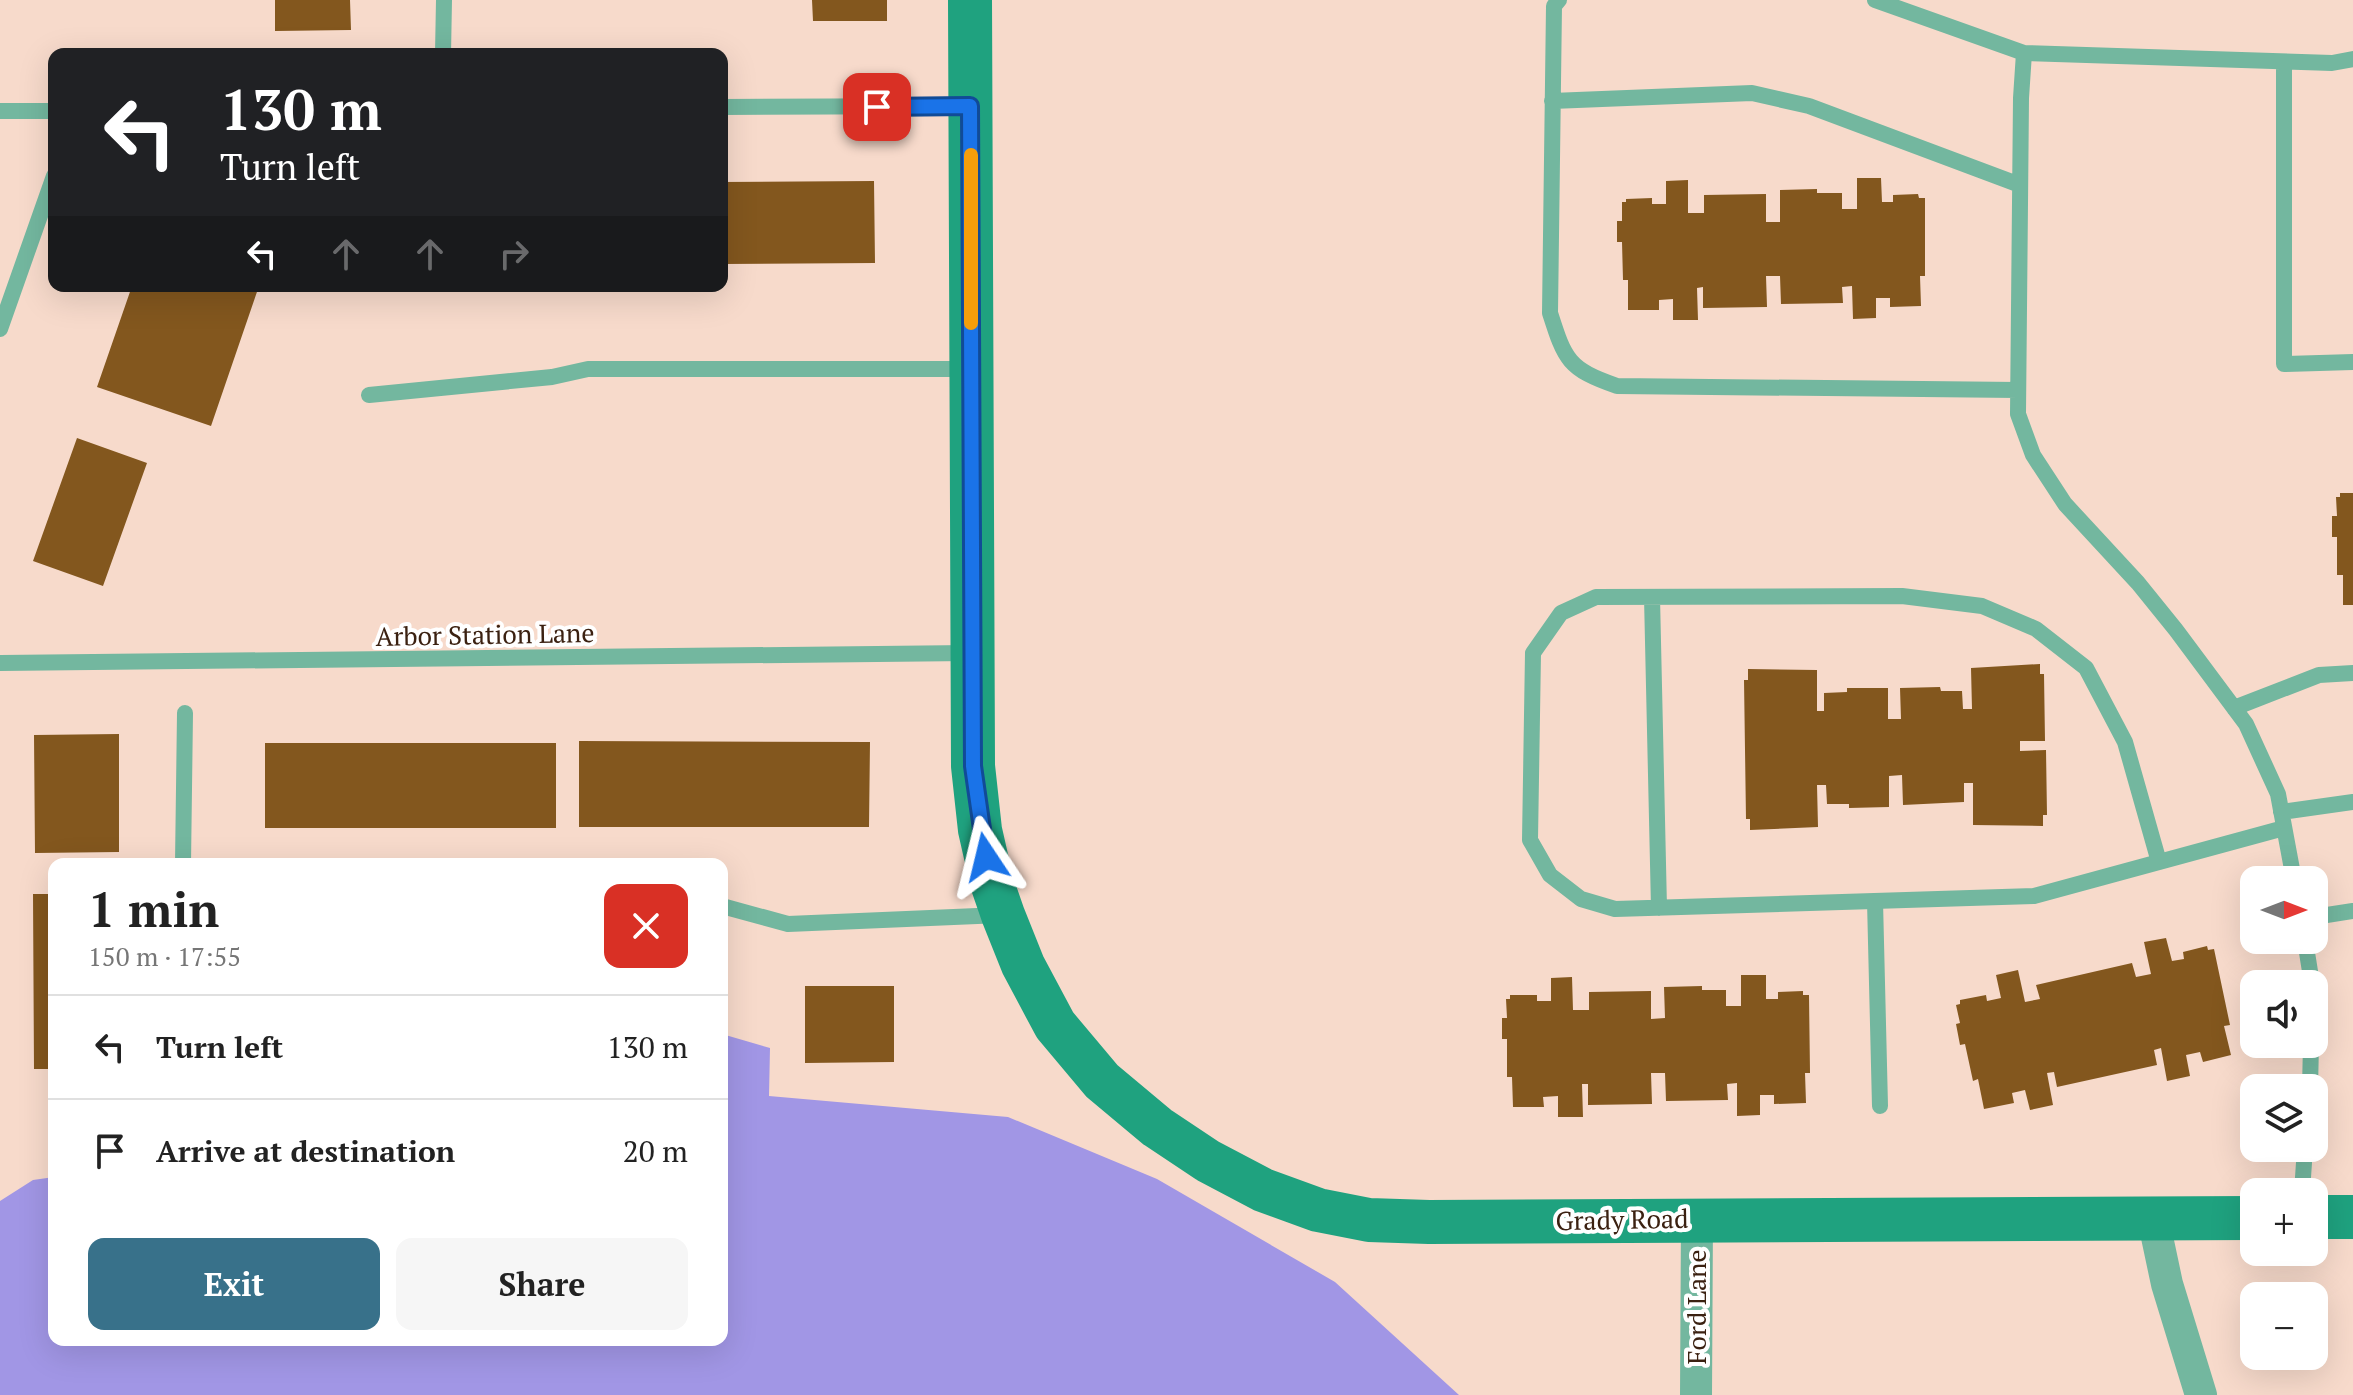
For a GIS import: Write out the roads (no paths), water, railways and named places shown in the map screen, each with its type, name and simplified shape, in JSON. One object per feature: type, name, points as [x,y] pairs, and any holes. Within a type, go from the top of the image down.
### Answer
[{"type":"street","name":"Grady Road","points":[[970,0],[971,653],[973,766],[979,817],[992,883],[1023,965],[1055,1025],[1102,1081],[1157,1127],[1208,1161],[1263,1190],[1318,1210],[1369,1220],[2240,1218]]},
{"type":"street","points":[[2328,1217],[2353,1217]]},
{"type":"street","name":"Ford Lane","points":[[1696,1395],[1697,1218]]},
{"type":"street","points":[[2153,1218],[2167,1284],[2201,1395]]},
{"type":"lane","points":[[443,48],[444,0]]},
{"type":"lane","points":[[1559,0],[1554,6],[1550,313],[1562,352],[1587,375],[1617,386],[2018,390]]},
{"type":"lane","points":[[1875,0],[2024,53],[2332,63],[2353,59]]},
{"type":"lane","points":[[2024,53],[2018,414],[2033,455],[2065,504],[2138,583],[2246,724],[2278,794],[2291,866]]},
{"type":"lane","points":[[2284,62],[2284,364],[2353,362]]},
{"type":"lane","points":[[1552,101],[1752,93],[1809,106],[2020,185]]},
{"type":"lane","points":[[728,107],[970,106]]},
{"type":"lane","points":[[0,111],[48,111]]},
{"type":"lane","points":[[0,329],[48,193]]},
{"type":"lane","points":[[369,395],[552,377],[588,369],[971,369]]},
{"type":"lane","points":[[2159,862],[2125,742],[2086,668],[2036,629],[1982,606],[1902,596],[1596,597],[1561,613],[1533,653],[1530,840],[1550,875],[1581,899],[1615,909],[2034,896],[2159,862],[2283,820],[2353,802]]},
{"type":"lane","points":[[1652,597],[1659,908]]},
{"type":"lane","name":"Arbor Station Lane","points":[[0,663],[971,653]]},
{"type":"lane","points":[[2234,708],[2319,675],[2353,673]]},
{"type":"lane","points":[[183,858],[185,713]]},
{"type":"lane","points":[[1875,901],[1880,1106]]},
{"type":"lane","points":[[728,908],[788,924],[1003,915]]},
{"type":"lane","points":[[2328,915],[2353,911]]}]
